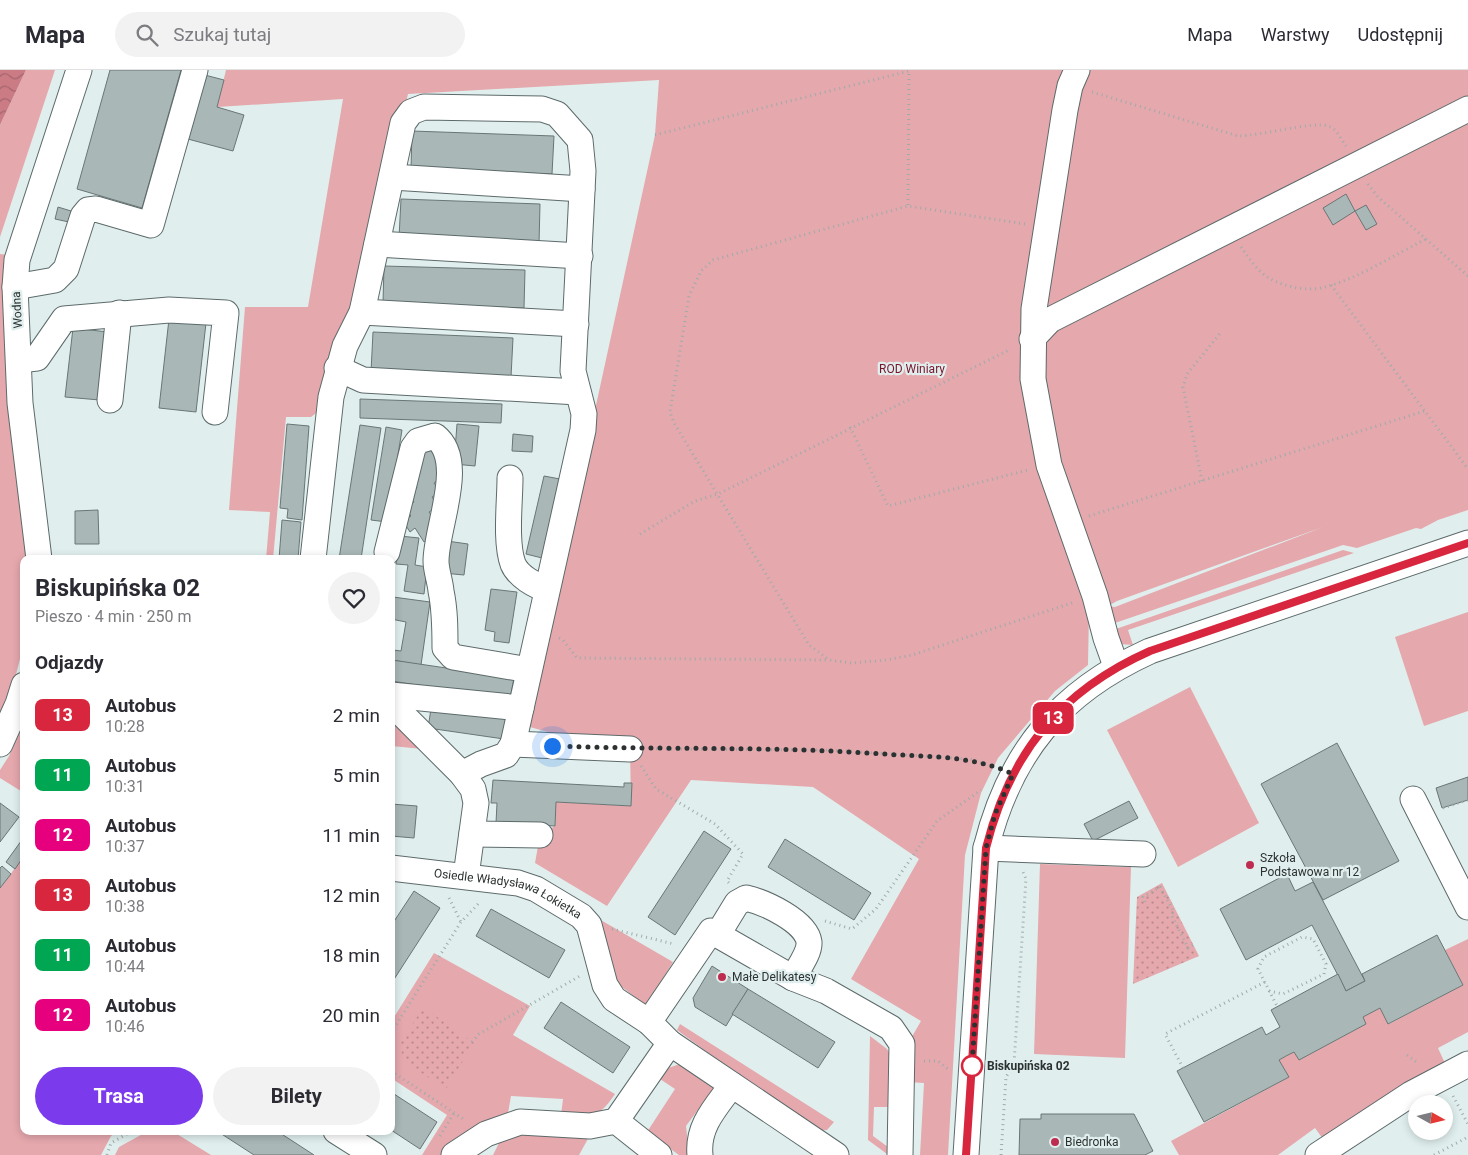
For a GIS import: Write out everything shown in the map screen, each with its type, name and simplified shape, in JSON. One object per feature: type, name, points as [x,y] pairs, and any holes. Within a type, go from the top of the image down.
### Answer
[{"type":"street","name":"Wodna","points":[[39,555],[20,403],[15,287],[17,260],[79,70]]},
{"type":"street","points":[[15,287],[55,280],[66,269],[83,216],[88,210],[96,209],[151,225],[195,70]]},
{"type":"street","points":[[1073,78],[1046,227],[1034,310],[1032,339],[1033,379],[1049,465],[1095,596],[1106,638],[1116,666]]},
{"type":"street","points":[[313,555],[318,492],[331,397],[337,368],[345,346],[362,312],[403,123],[411,112],[424,107],[542,108],[557,114],[580,140],[582,189],[580,256],[573,371],[584,414],[583,430],[513,744],[506,755],[481,764],[462,774]]},
{"type":"street","points":[[1032,339],[1050,320],[1357,167],[1468,109]]},
{"type":"street","points":[[392,177],[582,189]]},
{"type":"street","points":[[377,244],[580,256]]},
{"type":"street","points":[[19,360],[37,358],[64,320],[119,313],[169,310],[226,313],[215,412]]},
{"type":"street","points":[[362,312],[576,324]]},
{"type":"street","points":[[110,400],[119,313]]},
{"type":"street","points":[[337,368],[363,380],[578,392]]},
{"type":"street","points":[[387,552],[413,448],[418,441],[435,436],[441,441],[449,455],[447,498],[436,559],[445,616],[445,648],[453,657],[529,670]]},
{"type":"street","points":[[510,478],[510,547],[514,565],[524,578],[547,589]]},
{"type":"street","points":[[966,1155],[986,848],[995,814],[1013,774],[1030,744],[1058,712],[1116,666],[1150,651],[1468,543]]},
{"type":"street","points":[[395,695],[521,708]]},
{"type":"street","points":[[0,744],[20,698]]},
{"type":"street","points":[[395,708],[462,774],[473,789],[476,803],[466,876]]},
{"type":"street","points":[[513,744],[630,749]]},
{"type":"street","points":[[1413,799],[1468,907]]},
{"type":"street","points":[[472,834],[540,835]]},
{"type":"street","points":[[986,848],[1143,854]]},
{"type":"street","name":"Osiedle Władysława Łokietka","points":[[395,868],[518,883],[536,889],[581,916],[589,925],[605,985],[614,999],[649,1022],[670,1043],[836,1155]]},
{"type":"street","points":[[649,1022],[737,903],[746,898],[762,902],[803,928],[809,942],[807,952],[793,978]]},
{"type":"street","points":[[709,941],[826,991],[891,1028],[902,1044],[900,1155]]},
{"type":"street","points":[[454,1155],[486,1134],[520,1122],[590,1126],[616,1121],[670,1043]]},
{"type":"street","points":[[1318,1155],[1411,1094],[1468,1064]]},
{"type":"street","points":[[700,1155],[699,1142],[703,1126],[732,1085]]},
{"type":"street","points":[[616,1121],[659,1155]]},
{"type":"street","points":[[342,1135],[374,1155]]},
{"type":"path","points":[[655,135],[909,71],[908,206]]},
{"type":"path","points":[[1073,78],[1238,136],[1255,136],[1318,125],[1329,126],[1338,133],[1357,167],[1378,196],[1468,276]]},
{"type":"path","points":[[829,660],[809,645],[674,423],[670,412],[689,296],[701,271],[713,260],[908,206],[1046,227]]},
{"type":"path","points":[[1229,231],[1254,265],[1269,278],[1292,287],[1317,288],[1331,285],[1426,239]]},
{"type":"path","points":[[1331,285],[1468,469]]},
{"type":"path","points":[[1202,481],[1183,387],[1187,374],[1222,331]]},
{"type":"path","points":[[640,534],[695,501],[718,494],[850,427],[1032,339]]},
{"type":"path","points":[[1068,522],[1425,412]]},
{"type":"path","points":[[850,427],[888,506],[1049,465]]},
{"type":"path","points":[[556,637],[563,640],[577,658],[829,660],[852,663],[886,660],[912,655],[1095,596]]},
{"type":"path","points":[[630,749],[830,750],[877,753],[970,760],[1013,774]]},
{"type":"path","points":[[630,749],[656,789],[715,824],[743,854],[727,881],[746,898]]},
{"type":"path","points":[[803,928],[827,920],[852,929],[876,909],[937,820],[985,787]]},
{"type":"path","points":[[1441,812],[1442,808],[1468,800]]},
{"type":"path","points":[[1001,1155],[1006,1077],[1014,1063],[1026,879],[1013,850]]},
{"type":"path","points":[[1145,902],[1142,897],[1160,887],[1174,912],[1170,914],[1188,948],[1193,945]]},
{"type":"path","points":[[448,895],[461,922]]},
{"type":"path","points":[[395,1027],[461,922],[484,896]]},
{"type":"path","points":[[589,925],[612,928],[668,943],[709,941]]},
{"type":"path","points":[[1270,992],[1283,994],[1324,974],[1326,964],[1313,939],[1302,937],[1264,957],[1258,969],[1277,1006]]},
{"type":"path","points":[[472,1042],[479,1034],[582,974],[584,982]]},
{"type":"path","points":[[1183,1068],[1165,1034],[1264,982]]},
{"type":"path","points":[[903,1062],[929,1059],[938,1061],[950,1071]]},
{"type":"path","points":[[395,1074],[486,1134]]},
{"type":"path","points":[[1458,1103],[1468,1124]]},
{"type":"path","points":[[107,1155],[111,1142],[124,1135]]},
{"type":"path","points":[[1434,1155],[1468,1137]]},
{"type":"green space","points":[[26,70],[55,70],[0,237],[0,125]]},
{"type":"green space","name":"ROD Winiary","points":[[226,70],[1468,70],[1468,510],[1438,520],[1421,529],[1416,528],[1357,548],[1343,545],[1112,624],[1089,611],[1088,665],[1055,691],[998,758],[981,793],[965,855],[948,1155],[920,1155],[924,1083],[908,1082],[910,1040],[921,1021],[851,979],[919,859],[813,787],[691,780],[607,906],[535,863],[540,835],[555,826],[556,802],[631,806],[630,749],[574,739],[526,726],[655,135],[659,80],[408,94],[356,309],[320,410],[311,417],[286,417],[273,555],[266,555],[270,512],[229,510],[245,307],[308,307],[343,99],[217,107]],"holes":[[[1323,527],[1115,607],[1108,606],[1117,601]]]},
{"type":"green space","points":[[0,254],[9,255],[30,555],[20,555],[20,659],[7,710],[0,725]]},
{"type":"green space","points":[[1343,550],[1354,553],[1128,630],[1133,645],[1120,644],[1113,630]]},
{"type":"green space","points":[[1468,612],[1468,711],[1424,726],[1395,637]]},
{"type":"green space","points":[[1190,687],[1259,823],[1178,867],[1107,730]]},
{"type":"green space","points":[[395,709],[423,749],[395,746]]},
{"type":"green space","points":[[20,731],[20,790],[0,778],[0,770],[9,756]]},
{"type":"green space","points":[[20,861],[20,1135],[113,1135],[101,1155],[0,1155],[0,888]]},
{"type":"green space","points":[[1040,864],[1131,867],[1125,1058],[1034,1054]]},
{"type":"green space","points":[[1162,883],[1199,956],[1133,984],[1137,897]]},
{"type":"green space","points":[[599,919],[673,962],[646,1006],[617,983]]},
{"type":"green space","points":[[1468,939],[1468,1032],[1438,1048],[1449,1072],[1323,1139],[1315,1128],[1278,1155],[1179,1155],[1171,1141],[1289,1077],[1279,1060],[1294,1052],[1299,1060],[1366,1024],[1363,1017],[1380,1008],[1389,1024],[1463,985],[1445,950]]},
{"type":"green space","points":[[434,953],[530,1006],[513,1035],[615,1094],[603,1109],[593,1115],[561,1115],[563,1099],[511,1096],[507,1119],[444,1155],[422,1155],[447,1115],[395,1081],[395,1016]]},
{"type":"green space","points":[[423,1007],[474,1043],[446,1089],[406,1063],[399,1046]]},
{"type":"green space","points":[[680,1024],[834,1122],[827,1130],[817,1131],[806,1125],[677,1030]]},
{"type":"green space","points":[[870,1036],[887,1049],[891,1056],[888,1107],[874,1107],[873,1136],[888,1147],[887,1154],[868,1140]]},
{"type":"green space","points":[[680,1064],[717,1084],[686,1126],[689,1155],[679,1155],[647,1132],[675,1089],[660,1079],[668,1068]]},
{"type":"green space","points":[[531,1132],[589,1137],[579,1155],[493,1155],[501,1139]]},
{"type":"green space","points":[[141,1135],[178,1135],[211,1155],[115,1155],[119,1147]]},
{"type":"water","points":[[0,70],[26,70],[0,125]]},
{"type":"building","points":[[110,70],[181,70],[142,208],[77,189]]},
{"type":"building","points":[[201,74],[224,80],[217,107],[244,115],[233,151],[184,138]]},
{"type":"building","points":[[412,131],[554,136],[552,174],[411,169]]},
{"type":"building","points":[[1346,194],[1355,211],[1333,225],[1323,208]]},
{"type":"building","points":[[401,199],[540,204],[539,244],[399,238]]},
{"type":"building","points":[[1366,205],[1377,224],[1366,230],[1355,211]]},
{"type":"building","points":[[58,207],[71,211],[69,222],[55,219]]},
{"type":"building","points":[[384,266],[525,270],[524,308],[383,303]]},
{"type":"building","points":[[169,319],[206,323],[196,412],[159,408]]},
{"type":"building","points":[[73,328],[108,332],[100,400],[65,397]]},
{"type":"building","points":[[373,332],[513,338],[511,377],[371,372]]},
{"type":"building","points":[[360,399],[502,404],[501,423],[360,418]]},
{"type":"building","points":[[287,424],[309,426],[302,520],[287,518],[288,509],[280,508]]},
{"type":"building","points":[[457,424],[479,426],[475,466],[454,464]]},
{"type":"building","points":[[360,425],[381,428],[362,555],[340,555]]},
{"type":"building","points":[[386,427],[402,430],[387,522],[371,520]]},
{"type":"building","points":[[513,434],[533,436],[532,452],[512,451]]},
{"type":"building","points":[[431,442],[444,462],[436,468],[442,477],[434,483],[440,492],[432,497],[438,506],[429,512],[435,521],[428,526],[434,535],[424,542],[415,528],[410,532],[403,521],[411,516],[405,508],[414,502],[408,493],[417,488],[412,479],[420,474],[414,464],[423,458],[418,450]]},
{"type":"building","points":[[544,476],[560,479],[542,558],[526,554]]},
{"type":"building","points":[[98,510],[99,544],[75,544],[75,511]]},
{"type":"building","points":[[282,520],[301,522],[298,555],[279,555]]},
{"type":"building","points":[[400,536],[419,538],[415,565],[427,567],[424,594],[404,591],[408,565],[396,564]]},
{"type":"building","points":[[447,541],[468,544],[464,575],[443,573]]},
{"type":"building","points":[[491,589],[517,592],[509,643],[494,641],[495,632],[485,630]]},
{"type":"building","points":[[395,597],[430,602],[421,665],[395,661],[395,650],[401,651],[406,622],[395,620]]},
{"type":"building","points":[[395,660],[514,678],[510,699],[395,682]]},
{"type":"building","points":[[431,709],[507,719],[504,739],[428,728]]},
{"type":"building","points":[[1337,743],[1399,861],[1323,900],[1261,784]]},
{"type":"building","points":[[1468,777],[1468,800],[1442,808],[1436,788]]},
{"type":"building","points":[[493,780],[624,787],[624,783],[632,783],[631,806],[556,802],[555,826],[496,823],[497,803],[491,803]]},
{"type":"building","points":[[1129,801],[1138,818],[1093,841],[1084,824]]},
{"type":"building","points":[[0,803],[19,817],[0,842]]},
{"type":"building","points":[[395,804],[417,806],[414,838],[395,836]]},
{"type":"building","points":[[704,831],[731,849],[675,935],[648,917]]},
{"type":"building","points":[[785,839],[871,893],[854,920],[768,867]]},
{"type":"building","points":[[20,843],[20,862],[15,869],[6,862]]},
{"type":"building","points":[[2,866],[11,874],[0,888],[0,868]]},
{"type":"building","points":[[1287,874],[1295,891],[1313,882],[1365,981],[1346,991],[1312,925],[1246,960],[1220,909]]},
{"type":"building","points":[[414,891],[440,908],[395,978],[395,920]]},
{"type":"building","points":[[491,909],[565,950],[549,978],[476,936]]},
{"type":"building","points":[[1437,935],[1463,985],[1388,1024],[1380,1008],[1363,1017],[1366,1024],[1299,1060],[1294,1052],[1286,1056],[1279,1060],[1289,1077],[1204,1122],[1177,1071],[1262,1027],[1266,1035],[1280,1027],[1271,1010],[1338,974],[1346,991],[1365,981],[1362,974]]},
{"type":"building","points":[[712,966],[748,989],[726,1026],[695,1007],[693,998]]},
{"type":"building","points":[[748,989],[835,1042],[818,1068],[732,1014]]},
{"type":"building","points":[[561,1002],[630,1047],[613,1073],[544,1028]]},
{"type":"building","points":[[395,1095],[437,1122],[420,1149],[395,1133]]},
{"type":"building","points":[[1041,1114],[1134,1114],[1153,1151],[1145,1155],[1019,1155],[1020,1119],[1041,1119]]},
{"type":"building","points":[[223,1135],[283,1135],[314,1155],[254,1155]]},
{"type":"bus line","name":"13","points":[[966,1155],[986,848],[995,814],[1013,774],[1030,744],[1058,712],[1116,666],[1150,651],[1468,543]]},
{"type":"place","name":"Szkoła Podstawowa nr 12","points":[[1250,865]]},
{"type":"place","name":"Małe Delikatesy","points":[[722,977]]},
{"type":"place","name":"Biskupińska 02","points":[[972,1066]]},
{"type":"place","name":"Biedronka","points":[[1055,1142]]},
{"type":"route","points":[[552,746],[630,749],[830,750],[970,760],[1000,768],[1013,774],[995,814],[986,848],[972,1066]]}]
